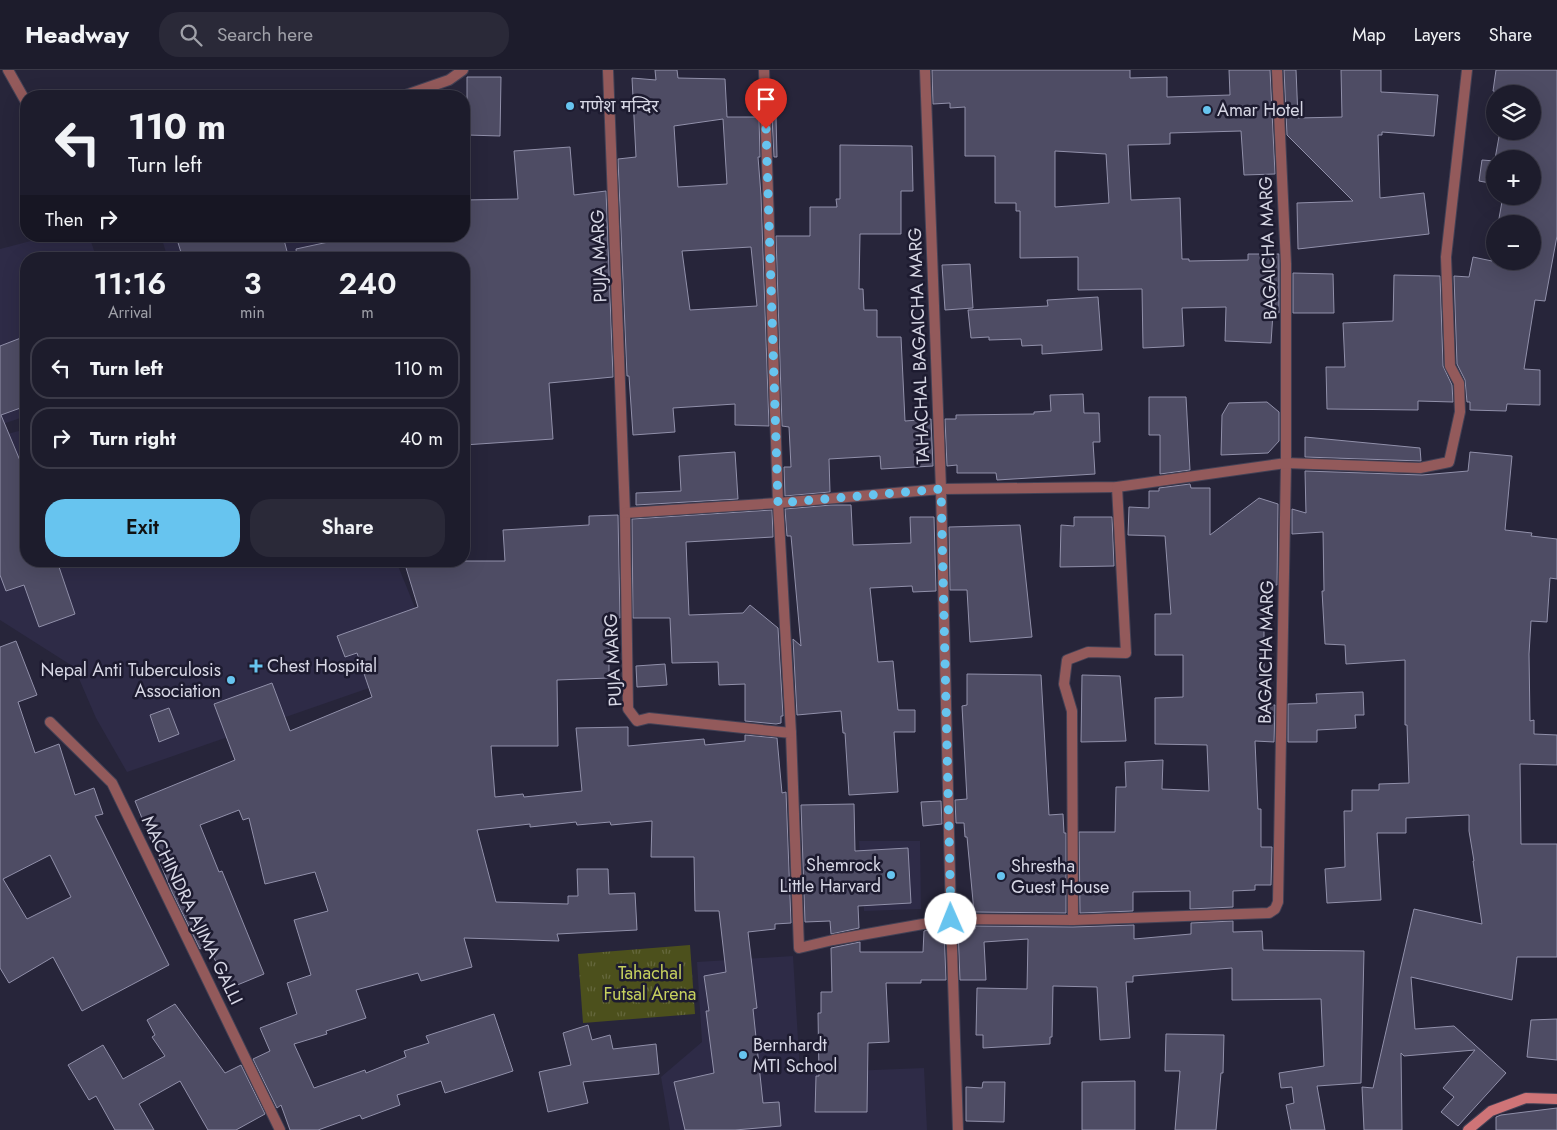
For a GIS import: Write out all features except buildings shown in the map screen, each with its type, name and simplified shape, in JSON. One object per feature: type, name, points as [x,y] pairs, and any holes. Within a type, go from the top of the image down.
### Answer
[{"type":"street","points":[[8,70],[20,91]]},
{"type":"street","points":[[420,90],[449,80],[463,70]]},
{"type":"street","name":"PUJA MARG","points":[[608,70],[625,513],[628,709],[637,721],[649,718],[791,732]]},
{"type":"street","points":[[764,70],[778,503],[791,732],[799,948],[951,919]]},
{"type":"street","name":"TAHACHAL BAGAICHA MARG","points":[[925,70],[941,489],[958,1130]]},
{"type":"street","name":"BAGAICHA MARG","points":[[951,919],[1073,920],[1269,913],[1275,909],[1278,902],[1286,463],[1286,264],[1276,70]]},
{"type":"street","points":[[625,513],[778,503],[941,489],[1117,487],[1286,463],[1420,468],[1449,462],[1460,412],[1459,383],[1450,366],[1446,257],[1467,70]]},
{"type":"street","points":[[1073,920],[1072,711],[1064,684],[1067,660],[1088,652],[1126,653],[1117,487]]},
{"type":"street","name":"MACHINDRA AJIMA GALLI","points":[[50,722],[112,783],[280,1130]]},
{"type":"street","points":[[1468,1130],[1491,1112],[1526,1098],[1557,1099]]},
{"type":"shaded area","points":[[27,242],[91,242],[95,252],[20,252],[20,418],[0,425],[0,249]]},
{"type":"shaded area","points":[[163,242],[419,242],[422,252],[166,252]]},
{"type":"shaded area","name":"Chest Hospital","points":[[20,431],[20,567],[398,567],[438,664],[127,772],[96,718],[74,667],[0,620],[0,436]]},
{"type":"shaded area","name":"Shemrock Little Harvard","points":[[859,841],[920,841],[921,909],[864,911]]},
{"type":"shaded area","name":"Bernhardt MTI School","points":[[793,956],[800,1073],[924,1068],[927,1130],[670,1130],[661,1077],[702,1042],[697,962]]},
{"type":"green space","name":"Tahachal Futsal Arena","points":[[690,945],[695,1014],[583,1023],[578,954]]},
{"type":"place","name":"गणेश मन्दिर","points":[[570,106]]},
{"type":"place","name":"Amar Hotel","points":[[1207,110]]},
{"type":"place","name":"Chest Hospital","points":[[256,666]]},
{"type":"place","name":"Nepal Anti Tuberculosis Association","points":[[231,680]]},
{"type":"place","name":"Shemrock Little Harvard","points":[[891,875]]},
{"type":"place","name":"Shrestha Guest House","points":[[1001,876]]},
{"type":"place","name":"Bernhardt MTI School","points":[[743,1055]]},
{"type":"route","points":[[766,129],[778,503],[941,489],[951,919]]}]
